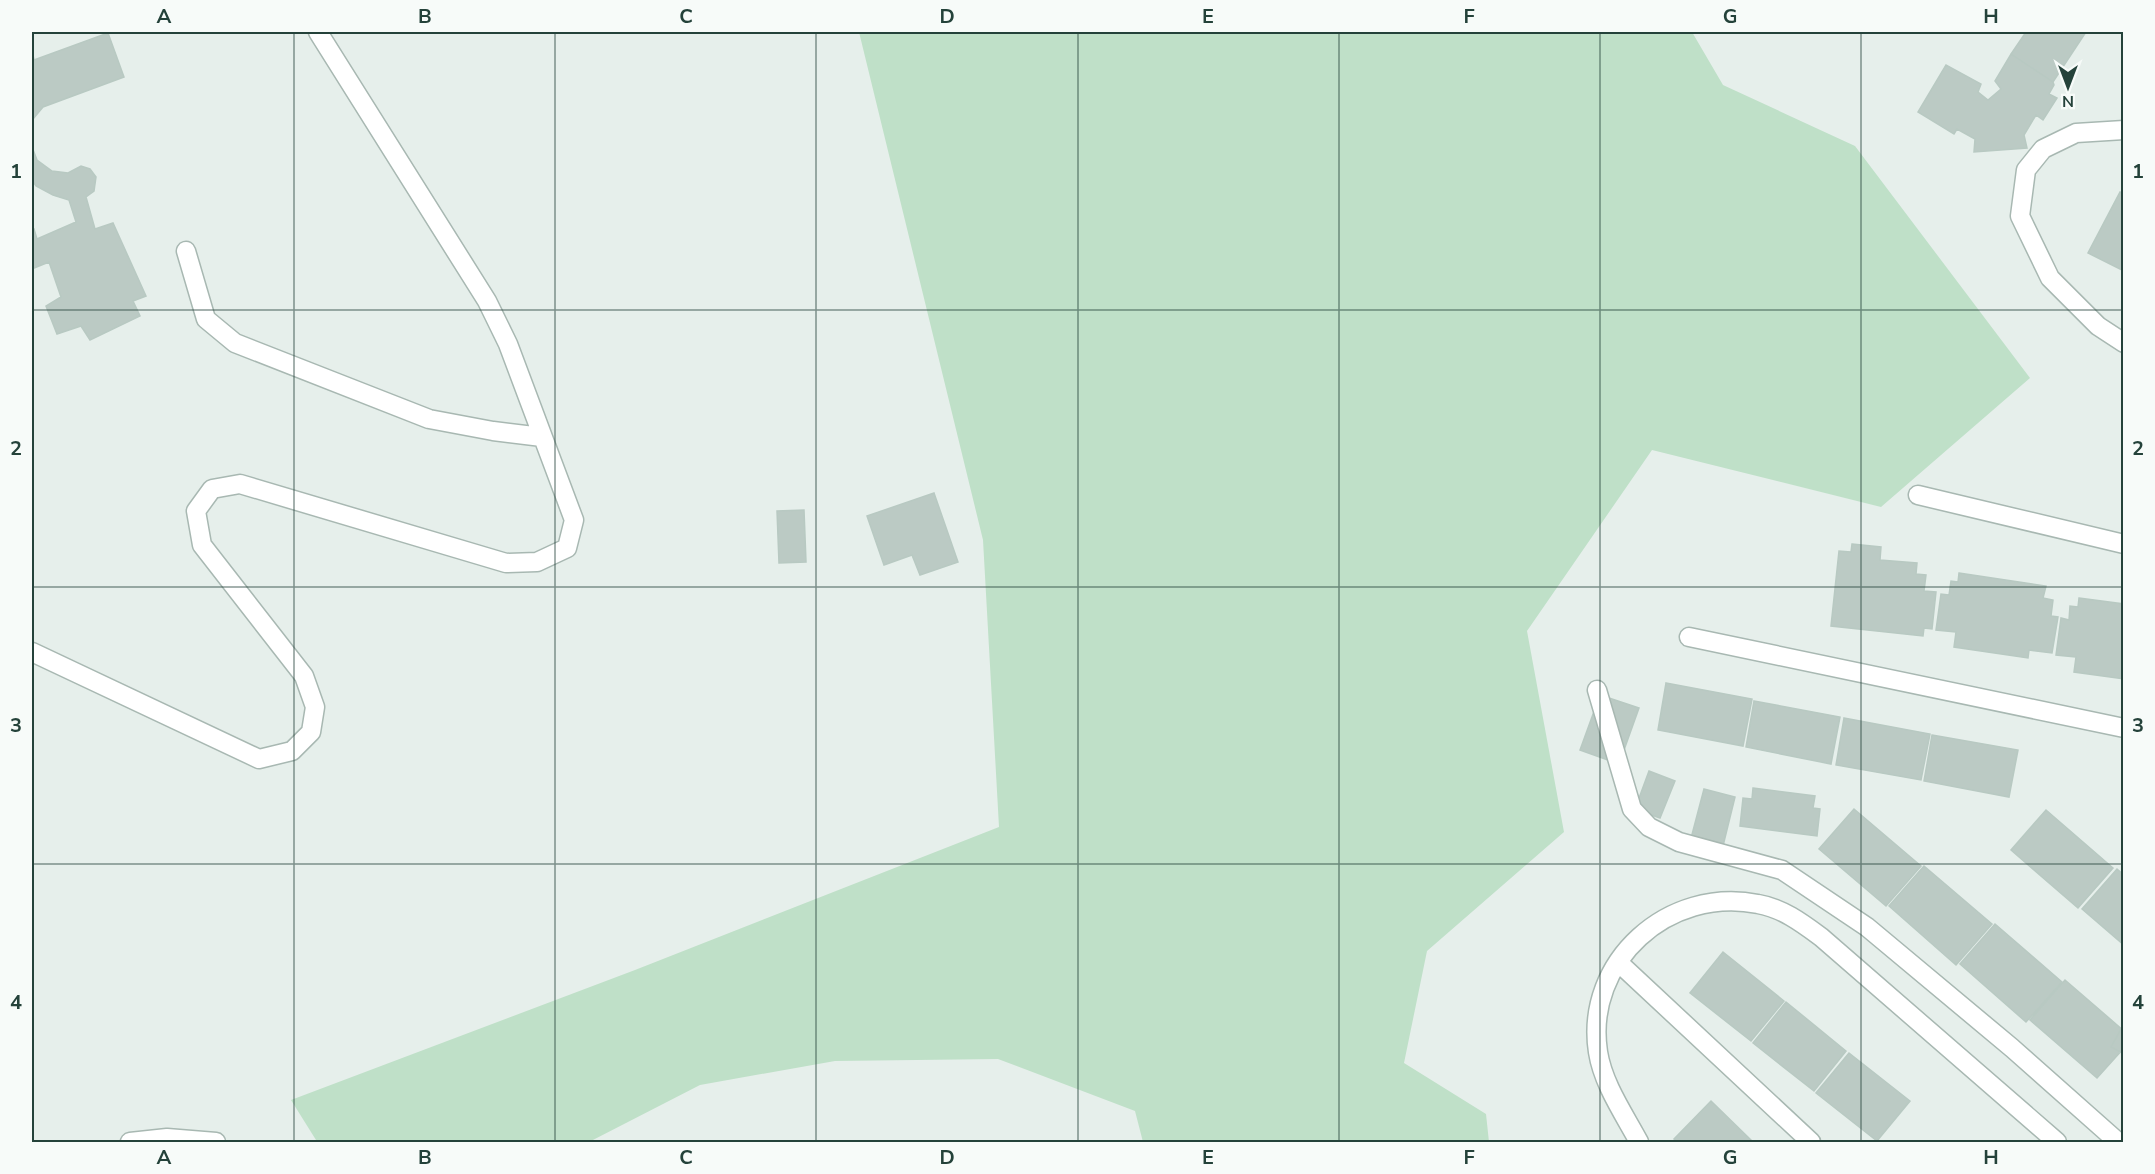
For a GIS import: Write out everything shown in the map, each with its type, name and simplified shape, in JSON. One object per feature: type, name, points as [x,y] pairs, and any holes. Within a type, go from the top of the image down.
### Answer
[{"type":"street","points":[[32,652],[259,759],[292,751],[311,732],[315,707],[304,676],[202,545],[196,511],[212,489],[240,484],[506,563],[537,562],[567,548],[574,520],[508,344],[487,301],[318,32]]},
{"type":"street","points":[[2124,130],[2076,133],[2043,149],[2026,170],[2020,216],[2050,278],[2098,326],[2124,343]]},
{"type":"street","points":[[186,250],[206,319],[235,343],[429,420],[542,437]]},
{"type":"street","points":[[1918,495],[2124,544]]},
{"type":"street","points":[[1689,637],[2124,728]]},
{"type":"street","points":[[1597,690],[1632,809],[1649,827],[1679,842],[1782,870],[1867,927],[2012,1048],[2118,1143]]},
{"type":"street","points":[[1639,1143],[1606,1081],[1598,1052],[1597,1025],[1602,994],[1627,949],[1650,927],[1680,910],[1715,901],[1758,904],[1791,915],[1821,938],[2057,1143]]},
{"type":"street","points":[[1618,962],[1811,1143]]},
{"type":"street","points":[[130,1143],[167,1138],[216,1143]]},
{"type":"green space","points":[[859,32],[1692,32],[1723,85],[1855,146],[2030,378],[1881,507],[1652,450],[1527,631],[1564,832],[1427,951],[1404,1063],[1486,1114],[1489,1142],[1143,1142],[1135,1111],[998,1059],[835,1061],[700,1085],[589,1142],[325,1142],[316,1140],[291,1100],[635,970],[999,827],[983,540]]},
{"type":"building","points":[[2026,32],[2086,32],[2053,82],[2011,54]]},
{"type":"building","points":[[108,33],[124,77],[43,107],[33,119],[32,125],[32,51],[34,60]]},
{"type":"building","points":[[2011,54],[2053,82],[2054,85],[2049,94],[2057,98],[2043,120],[2036,115],[2024,135],[2027,148],[1974,152],[1975,139],[1957,129],[1954,134],[1918,112],[1946,65],[1981,84],[1978,92],[1988,100],[2001,89],[1995,81]]},
{"type":"building","points":[[32,147],[37,160],[52,171],[68,173],[81,166],[90,169],[96,177],[94,191],[86,197],[95,229],[113,223],[146,296],[133,301],[140,316],[90,340],[81,326],[57,334],[46,306],[61,297],[49,262],[32,269],[32,230],[34,229],[37,239],[76,222],[69,200],[36,186],[32,180]]},
{"type":"building","points":[[2120,192],[2124,194],[2124,271],[2088,253]]},
{"type":"building","points":[[934,493],[958,562],[920,575],[912,555],[884,565],[867,516]]},
{"type":"building","points":[[804,510],[806,562],[779,563],[777,511]]},
{"type":"building","points":[[1852,544],[1881,547],[1880,560],[1917,563],[1916,574],[1926,575],[1924,591],[1936,592],[1932,629],[1924,628],[1923,636],[1831,626],[1839,551],[1851,552]]},
{"type":"building","points":[[1959,573],[2046,586],[2043,598],[2053,600],[2051,616],[2058,617],[2052,653],[2029,650],[2028,658],[1954,647],[1956,632],[1936,630],[1941,594],[1949,595],[1951,581],[1958,582]]},
{"type":"building","points":[[2079,598],[2124,604],[2124,679],[2074,672],[2076,657],[2056,655],[2061,618],[2069,620],[2070,606],[2078,607]]},
{"type":"building","points":[[1666,683],[1752,699],[1743,746],[1658,730]]},
{"type":"building","points":[[1600,695],[1639,708],[1619,764],[1580,750]]},
{"type":"building","points":[[1754,701],[1840,717],[1831,764],[1746,747]]},
{"type":"building","points":[[1844,718],[1930,734],[1921,780],[1836,765]]},
{"type":"building","points":[[1932,735],[2018,750],[2009,797],[1924,781]]},
{"type":"building","points":[[1649,771],[1675,781],[1660,818],[1635,809]]},
{"type":"building","points":[[1753,788],[1815,796],[1813,808],[1820,809],[1817,836],[1740,826],[1743,798],[1752,799]]},
{"type":"building","points":[[1704,789],[1735,797],[1721,854],[1689,846]]},
{"type":"building","points":[[1854,809],[1921,866],[1886,906],[1819,849]]},
{"type":"building","points":[[2046,810],[2113,868],[2078,908],[2011,850]]},
{"type":"building","points":[[1924,866],[1992,924],[1956,965],[1889,906]]},
{"type":"building","points":[[2117,869],[2124,875],[2124,945],[2082,909]]},
{"type":"building","points":[[1995,924],[2062,982],[2026,1022],[1960,964]]},
{"type":"building","points":[[1723,952],[1784,1001],[1751,1041],[1690,993]]},
{"type":"building","points":[[2065,980],[2124,1031],[2124,1048],[2097,1078],[2030,1020]]},
{"type":"building","points":[[1786,1002],[1846,1051],[1814,1091],[1753,1043]]},
{"type":"building","points":[[2124,1024],[2124,1054],[2111,1047]]},
{"type":"building","points":[[1849,1053],[1910,1101],[1877,1141],[1816,1093]]},
{"type":"building","points":[[1711,1101],[1753,1142],[1677,1142],[1674,1139]]}]
